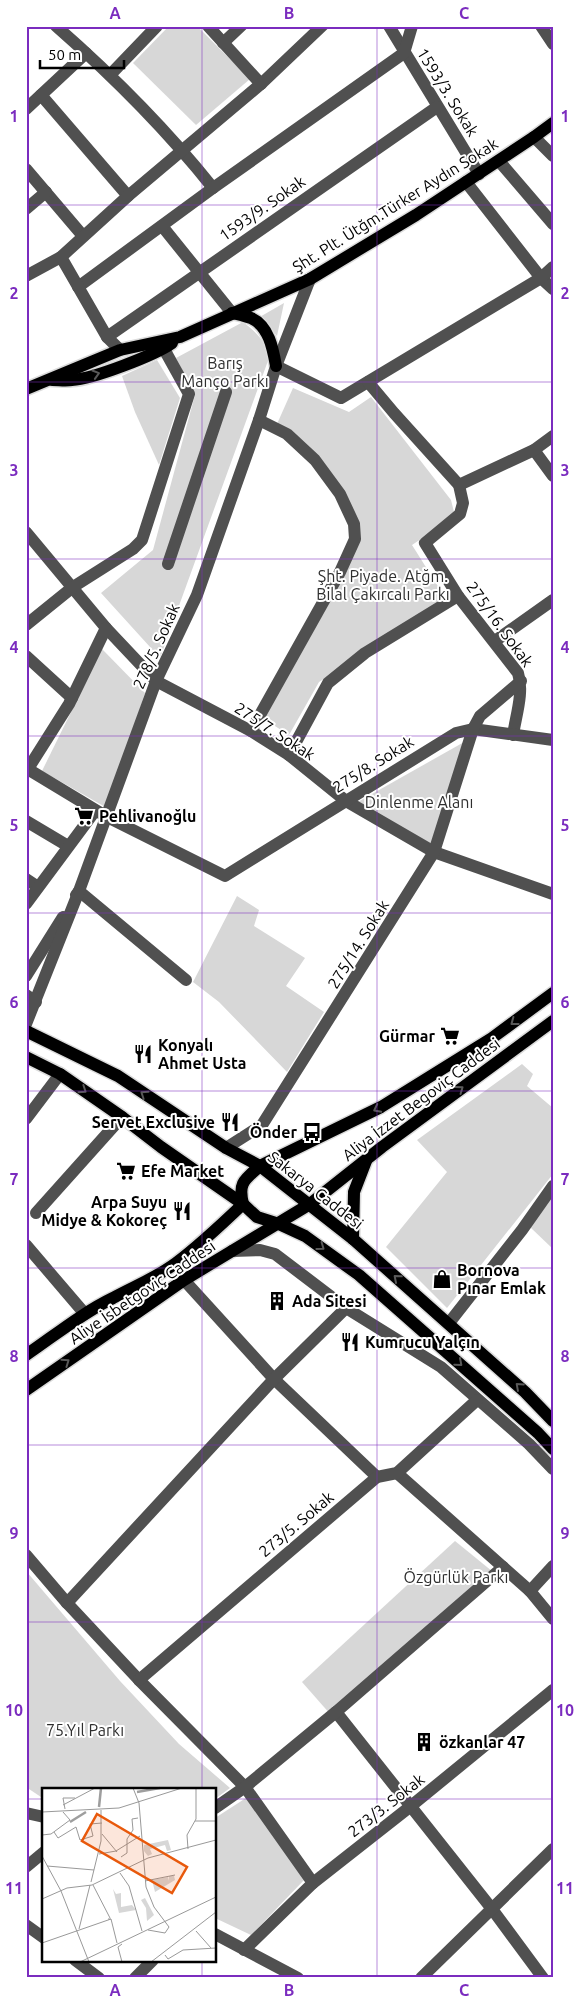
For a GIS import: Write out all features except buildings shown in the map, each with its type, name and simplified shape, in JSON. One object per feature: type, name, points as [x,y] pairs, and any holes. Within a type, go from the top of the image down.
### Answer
[{"type":"main road","name":"Şht. Plt. Ütğm.Türker Aydın Sokak","points":[[26,389],[120,350],[180,337],[310,279],[480,174],[553,123]]},
{"type":"main road","points":[[232,313],[252,318],[258,323],[271,343],[276,366]]},
{"type":"main road","points":[[48,380],[74,380],[116,368],[164,349],[180,337]]},
{"type":"main road","name":"Aliya İzzet Begoviç Caddesi","points":[[243,1204],[240,1190],[244,1180],[260,1166],[390,1102],[492,1038],[553,993]]},
{"type":"main road","name":"Aliya İzzet Begoviç Caddesi","points":[[279,1224],[310,1204],[553,1021]]},
{"type":"main road","name":"Sakarya Caddesi","points":[[26,1031],[118,1076],[226,1148],[260,1166],[353,1239],[450,1323],[525,1392],[553,1421]]},
{"type":"main road","points":[[26,1056],[60,1074],[122,1116],[162,1147],[243,1204],[257,1217],[279,1224],[305,1236],[359,1275],[538,1433],[553,1449]]},
{"type":"main road","points":[[353,1239],[354,1192],[366,1160]]},
{"type":"main road","name":"Aliye İsbetgoviç Caddesi","points":[[26,1355],[85,1314],[112,1298],[150,1280],[176,1263],[243,1204]]},
{"type":"main road","name":"Aliye İsbetgoviç Caddesi","points":[[26,1390],[184,1280],[279,1224]]},
{"type":"street","points":[[56,26],[110,75],[183,150],[213,188]]},
{"type":"street","points":[[110,75],[157,26]]},
{"type":"street","points":[[208,26],[261,84]]},
{"type":"street","points":[[223,43],[241,26]]},
{"type":"street","points":[[26,276],[60,257],[128,196],[261,84],[322,26]]},
{"type":"street","name":"1593/3. Sokak","points":[[389,26],[437,107],[480,174]]},
{"type":"street","points":[[78,287],[213,188],[404,53],[412,26]]},
{"type":"street","points":[[541,26],[553,44]]},
{"type":"street","points":[[26,109],[86,53]]},
{"type":"street","points":[[41,95],[128,196]]},
{"type":"street","name":"1593/9. Sokak","points":[[107,338],[200,271],[437,107]]},
{"type":"street","points":[[534,137],[553,156]]},
{"type":"street","points":[[499,161],[553,224]]},
{"type":"street","points":[[26,169],[83,236]]},
{"type":"street","points":[[466,182],[541,278],[553,289]]},
{"type":"street","points":[[26,209],[46,192]]},
{"type":"street","points":[[162,226],[232,313]]},
{"type":"street","points":[[60,257],[107,338],[120,350]]},
{"type":"street","points":[[276,366],[341,398],[541,278],[553,268]]},
{"type":"street","name":"278/5. Sokak","points":[[26,1024],[31,998],[79,890],[101,814],[156,681],[197,595],[259,420],[276,366],[310,279]]},
{"type":"street","points":[[26,625],[73,587],[132,549],[142,540],[190,394],[164,349]]},
{"type":"street","points":[[368,382],[459,485],[534,450],[553,436]]},
{"type":"street","points":[[168,564],[226,392]]},
{"type":"street","points":[[251,731],[344,564],[355,539],[354,524],[340,494],[315,460],[287,434],[259,420]]},
{"type":"street","points":[[534,450],[553,476]]},
{"type":"street","name":"275/16. Sokak","points":[[459,485],[463,503],[460,514],[425,543],[458,596],[495,641],[518,673],[521,681],[513,734]]},
{"type":"street","name":"275/7. Sokak","points":[[26,532],[106,628],[156,681],[251,731],[288,756],[346,800],[434,852],[553,894]]},
{"type":"street","points":[[288,756],[328,683],[365,653],[458,596]]},
{"type":"street","points":[[495,641],[553,600]]},
{"type":"street","points":[[101,814],[27,770],[72,698],[106,628]]},
{"type":"street","points":[[26,656],[72,698]]},
{"type":"street","name":"275/14. Sokak","points":[[226,1148],[262,1125],[434,852],[473,729],[480,716],[521,681]]},
{"type":"street","name":"275/8. Sokak","points":[[101,814],[225,876],[456,732],[473,729],[553,740]]},
{"type":"street","name":"278/5. Sokak","points":[[26,904],[68,846],[101,814]]},
{"type":"street","points":[[26,821],[68,846]]},
{"type":"street","points":[[26,879],[38,887]]},
{"type":"street","points":[[26,976],[79,890],[186,980]]},
{"type":"street","points":[[26,1119],[60,1074]]},
{"type":"street","points":[[36,1213],[122,1116]]},
{"type":"street","points":[[450,1323],[522,1230],[553,1186]]},
{"type":"street","points":[[26,1245],[85,1314]]},
{"type":"street","points":[[232,1251],[260,1250],[275,1254],[346,1308],[441,1368],[529,1444],[553,1469]]},
{"type":"street","points":[[184,1280],[274,1379],[377,1477]]},
{"type":"street","points":[[67,1603],[274,1379],[346,1308]]},
{"type":"street","points":[[477,1400],[397,1473],[530,1591],[553,1619]]},
{"type":"street","points":[[529,1444],[538,1433]]},
{"type":"street","name":"273/5. Sokak","points":[[139,1680],[377,1477],[397,1473]]},
{"type":"street","points":[[26,1555],[67,1603],[139,1680],[245,1787],[313,1883]]},
{"type":"street","points":[[530,1591],[553,1566]]},
{"type":"street","points":[[216,1807],[245,1787],[336,1712],[503,1567]]},
{"type":"street","name":"273/3. Sokak","points":[[244,1950],[313,1883],[553,1690]]},
{"type":"street","points":[[336,1712],[492,1909],[543,1978]]},
{"type":"street","points":[[26,1813],[42,1817]]},
{"type":"street","points":[[421,1978],[553,1850]]},
{"type":"street","points":[[26,1867],[42,1854]]},
{"type":"street","points":[[26,1925],[42,1937]]},
{"type":"street","points":[[216,1935],[298,1978]]},
{"type":"street","points":[[78,1962],[99,1978]]},
{"type":"street","points":[[135,1978],[151,1962]]},
{"type":"green space","points":[[169,26],[197,26],[250,79],[196,125],[133,63]]},
{"type":"green space","points":[[284,303],[277,336],[267,324],[258,318]]},
{"type":"green space","name":"Barış Manço Parkı","points":[[243,322],[260,337],[266,347],[269,358],[160,658],[101,593],[153,550],[195,395],[176,358]]},
{"type":"green space","points":[[157,360],[180,398],[159,465],[135,412],[122,376]]},
{"type":"green space","name":"Şht. Piyade. Atğm. Bilal Çakırcalı Parkı","points":[[293,388],[349,412],[371,397],[451,500],[455,516],[412,545],[446,599],[319,682],[289,735],[264,719],[354,541],[346,496],[277,424]]},
{"type":"green space","points":[[102,649],[145,693],[107,808],[42,771]]},
{"type":"green space","name":"Dinlenme Alanı","points":[[473,737],[437,847],[356,803]]},
{"type":"green space","points":[[237,896],[259,910],[254,926],[305,958],[286,986],[324,1012],[287,1072],[219,1002],[193,982]]},
{"type":"green space","points":[[522,1064],[533,1074],[527,1086],[553,1108],[553,1174],[447,1308],[386,1247],[447,1172],[417,1140]]},
{"type":"green space","points":[[553,1190],[553,1249],[530,1227]]},
{"type":"green space","name":"Özgürlük Parkı","points":[[455,1541],[498,1576],[331,1715],[302,1682]]},
{"type":"green space","name":"75.Yıl Parkı","points":[[26,1571],[120,1681],[179,1744],[230,1788],[216,1798],[216,1788],[42,1788],[42,1798],[26,1787]]},
{"type":"green space","points":[[246,1798],[306,1878],[251,1935],[216,1918],[216,1817]]},
{"type":"place","name":"Pehlivanoğlu","points":[[84,816]]},
{"type":"place","name":"Gürmar","points":[[450,1036]]},
{"type":"place","name":"Konyalı Ahmet Usta","points":[[143,1054]]},
{"type":"place","name":"Servet Exclusive","points":[[230,1122]]},
{"type":"place","name":"Önder","points":[[312,1132]]},
{"type":"place","name":"Efe Market","points":[[126,1171]]},
{"type":"place","name":"Arpa Suyu Midye & Kokoreç","points":[[182,1211]]},
{"type":"place","name":"Bornova Pınar Emlak","points":[[442,1279]]},
{"type":"place","name":"Ada Sitesi","points":[[277,1301]]},
{"type":"place","name":"Kumrucu Yalçın","points":[[350,1342]]},
{"type":"place","name":"özkanlar 47","points":[[424,1742]]}]
